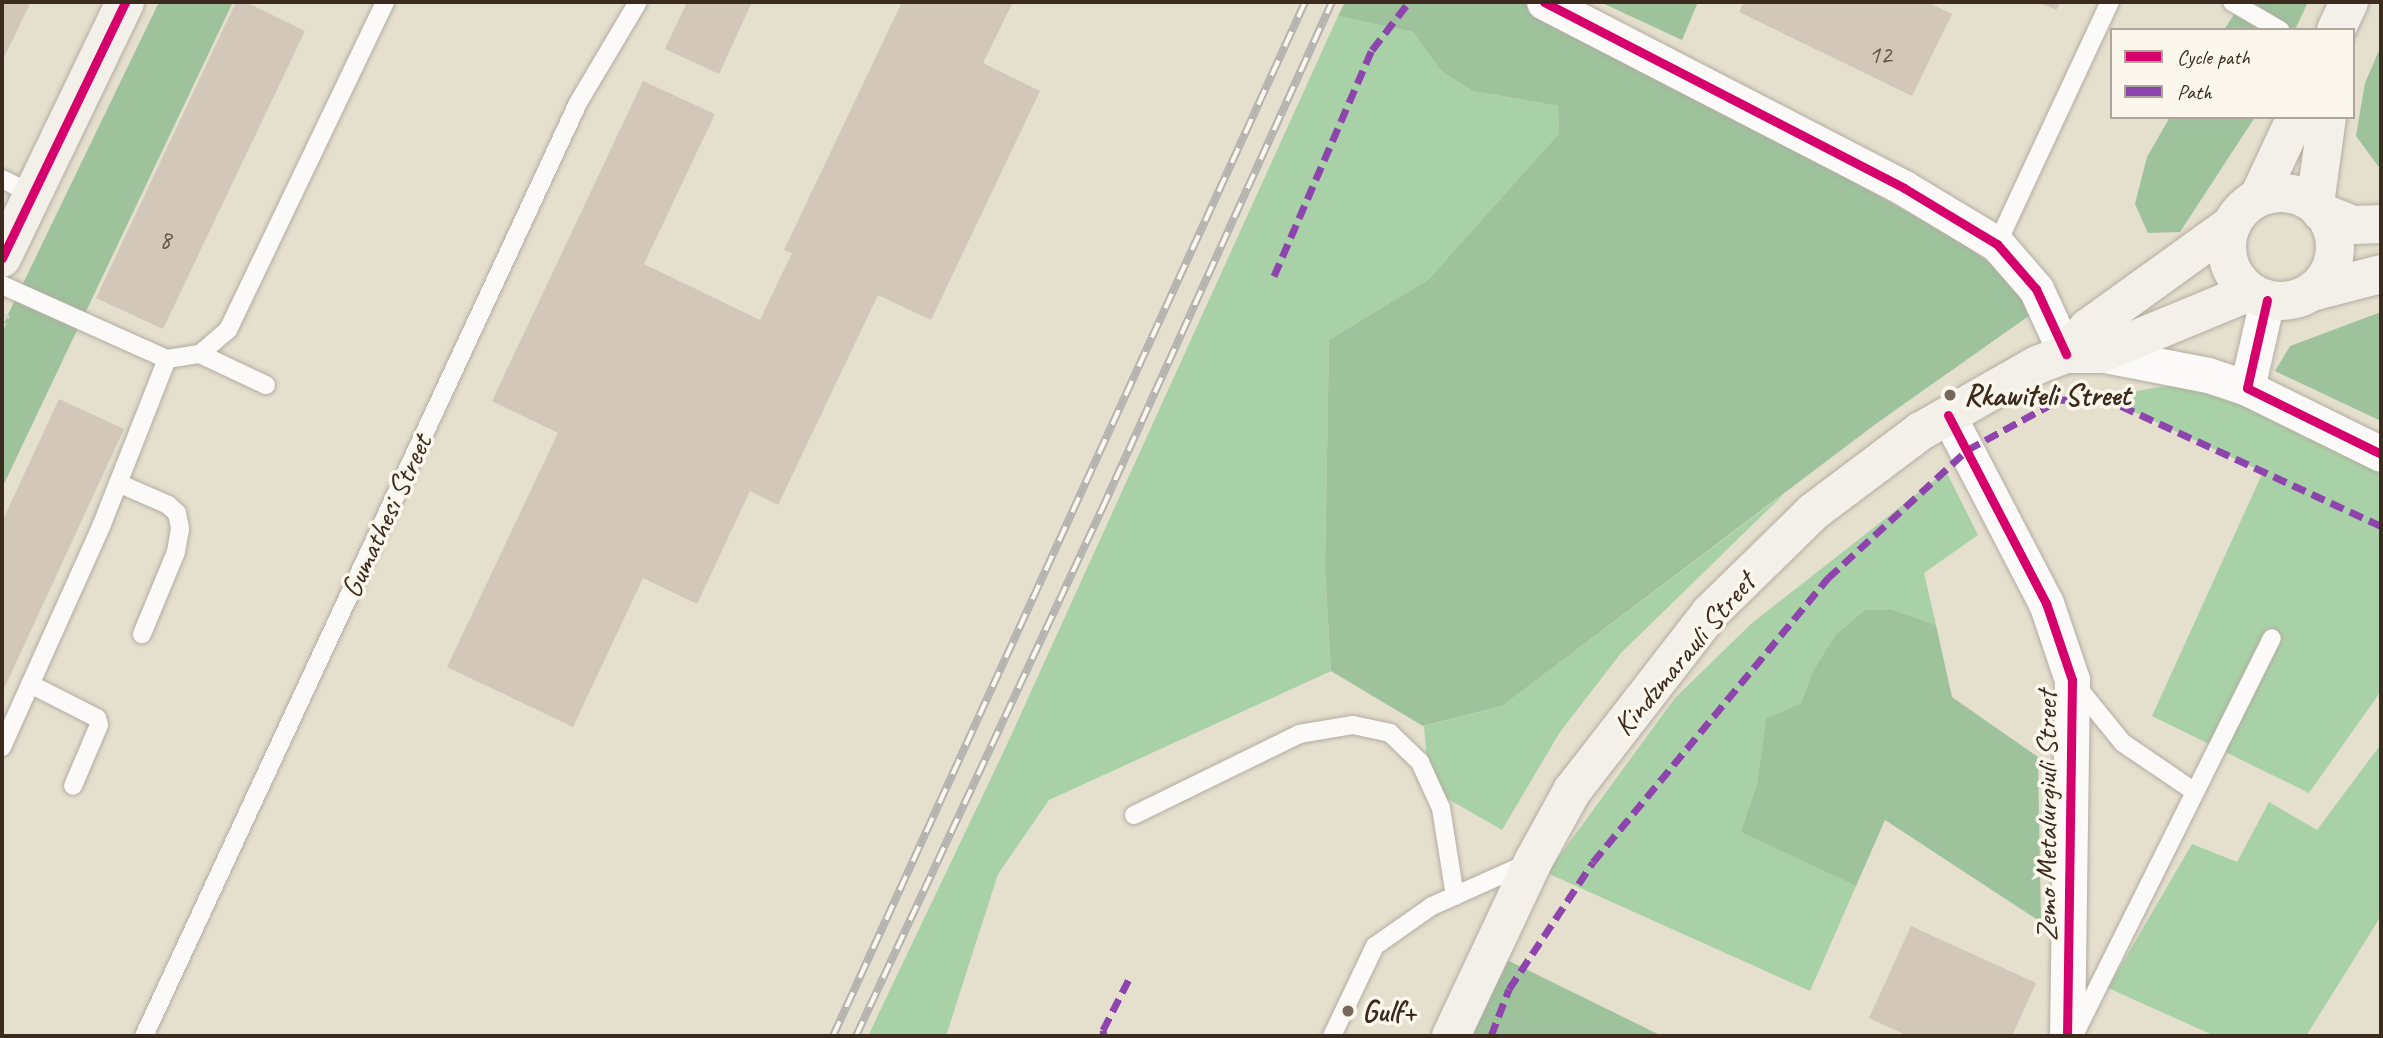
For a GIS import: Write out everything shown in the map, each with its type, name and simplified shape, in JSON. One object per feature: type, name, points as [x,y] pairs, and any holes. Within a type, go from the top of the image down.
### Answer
[{"type":"main road","points":[[2,258],[17,187],[125,2]]},
{"type":"main road","points":[[2259,196],[2295,119]]},
{"type":"main road","points":[[2311,292],[2325,279],[2334,261],[2336,242],[2331,224],[2318,208],[2327,119]]},
{"type":"main road","points":[[2381,224],[2354,225],[2318,208],[2299,195],[2277,192],[2259,196],[2243,207],[2232,224],[2226,242],[2228,261],[2236,279],[2259,296],[2286,301],[2381,274]]},
{"type":"main road","name":"Kindzmarauli Street","points":[[2083,354],[2088,328],[2232,224]]},
{"type":"main road","name":"Kindzmarauli Street","points":[[1451,1036],[1534,860],[1572,791],[1710,613],[1813,512],[1920,430],[2037,365],[2083,354],[2259,296]]},
{"type":"street","points":[[1544,2],[1904,188],[1997,244],[2036,289],[2083,354],[2208,375],[2248,388],[2381,454]]},
{"type":"street","points":[[2248,388],[2259,296]]},
{"type":"street","name":"Zemo Metalurgiuli Street","points":[[1948,415],[2046,603],[2072,680],[2067,1036]]},
{"type":"lane","points":[[2,285],[167,359],[200,354],[228,330],[384,2]]},
{"type":"lane","name":"Gumathesi Street","points":[[144,1036],[578,103],[638,2]]},
{"type":"lane","points":[[1997,244],[2109,2]]},
{"type":"lane","points":[[2232,2],[2277,28]]},
{"type":"lane","points":[[200,354],[266,385]]},
{"type":"lane","points":[[2,747],[118,483],[167,359]]},
{"type":"lane","points":[[118,483],[168,505],[177,513],[180,529],[177,552],[142,634]]},
{"type":"lane","points":[[2074,1036],[2272,638]]},
{"type":"lane","points":[[2072,680],[2123,743],[2195,792]]},
{"type":"lane","points":[[30,684],[97,718],[99,725],[73,786]]},
{"type":"lane","points":[[1134,815],[1298,734],[1353,725],[1390,733],[1420,762],[1441,808],[1455,896]]},
{"type":"lane","points":[[1332,1036],[1375,946],[1432,906],[1534,860]]},
{"type":"green space","points":[[159,2],[233,2],[2,488],[2,327]]},
{"type":"green space","points":[[1345,2],[1532,2],[1961,242],[2021,286],[2033,313],[1877,423],[1502,706],[1423,726],[1331,671],[1325,570],[1329,340],[1429,279],[1559,134],[1558,106],[1473,91],[1441,71],[1413,32],[1338,16]]},
{"type":"green space","points":[[1600,2],[1698,2],[1682,40]]},
{"type":"green space","points":[[2242,2],[2308,2],[2296,28],[2225,28]]},
{"type":"green space","points":[[1338,16],[1413,32],[1441,71],[1473,91],[1558,106],[1559,135],[1429,279],[1329,340],[1325,570],[1331,671],[1049,800],[998,874],[946,1036],[868,1036],[1004,751]]},
{"type":"green space","points":[[2381,46],[2381,170],[2356,136],[2365,83]]},
{"type":"green space","points":[[2169,119],[2254,119],[2180,232],[2148,233],[2135,204],[2147,157]]},
{"type":"green space","points":[[2381,312],[2381,421],[2275,371],[2290,346]]},
{"type":"green space","points":[[2189,382],[2212,388],[2381,470],[2381,691],[2309,793],[2152,716],[2263,472],[2102,397]]},
{"type":"green space","points":[[1946,471],[1978,535],[1924,573],[1936,625],[1890,609],[1865,610],[1836,634],[1813,671],[1801,703],[1766,720],[1757,784],[1742,832],[1856,886],[1810,991],[1547,873],[1675,698],[1752,623]]},
{"type":"green space","points":[[1784,494],[1621,653],[1560,732],[1502,830],[1429,788],[1424,726],[1502,706]]},
{"type":"green space","points":[[1890,609],[1936,625],[1952,697],[2038,757],[2041,922],[1885,820],[1856,886],[1741,832],[1757,784],[1766,719],[1801,703],[1813,671],[1836,634],[1865,610]]},
{"type":"green space","points":[[2381,744],[2381,916],[2306,1036],[2215,1036],[2108,988],[2192,844],[2237,862],[2269,802],[2317,830]]},
{"type":"green space","points":[[1507,960],[1662,1036],[1471,1036]]},
{"type":"building","points":[[2,2],[31,2],[2,61]]},
{"type":"building","points":[[236,2],[246,2],[305,31],[163,329],[96,298]]},
{"type":"building","points":[[687,2],[752,2],[719,74],[665,49]]},
{"type":"building","points":[[902,2],[1013,2],[983,63],[1040,91],[931,320],[878,295],[778,505],[750,491],[697,604],[643,578],[573,727],[447,667],[558,433],[492,401],[643,81],[715,114],[644,264],[760,320],[792,253],[784,250]]},
{"type":"building","points":[[1744,2],[1927,2],[1952,14],[1912,96],[1739,12]]},
{"type":"building","points":[[2038,2],[2061,2],[2056,10]]},
{"type":"building","points":[[59,399],[124,429],[2,693],[2,522]]},
{"type":"building","points":[[1911,926],[2036,983],[2012,1036],[1908,1036],[1869,1018]]},
{"type":"railway","points":[[833,1036],[1305,2]]},
{"type":"railway","points":[[856,1036],[1102,509],[1332,2]]},
{"type":"marked path","points":[[1274,276],[1372,50],[1409,2]]},
{"type":"marked path","points":[[1491,1036],[1509,989],[1593,862],[1828,578],[1967,450],[2059,400],[2102,397],[2381,526]]},
{"type":"marked path","points":[[1104,1036],[1103,1030],[1131,975]]},
{"type":"cycle path","points":[[2,258],[125,2]]},
{"type":"cycle path","points":[[1544,2],[1904,188],[1997,244],[2036,289],[2066,354]]},
{"type":"cycle path","points":[[2267,300],[2247,388],[2381,454]]},
{"type":"cycle path","points":[[1948,415],[2046,603],[2072,680],[2067,1036]]},
{"type":"place","name":"Rkawiteli Street","points":[[1950,395]]},
{"type":"place","name":"Gulf+","points":[[1348,1011]]}]
